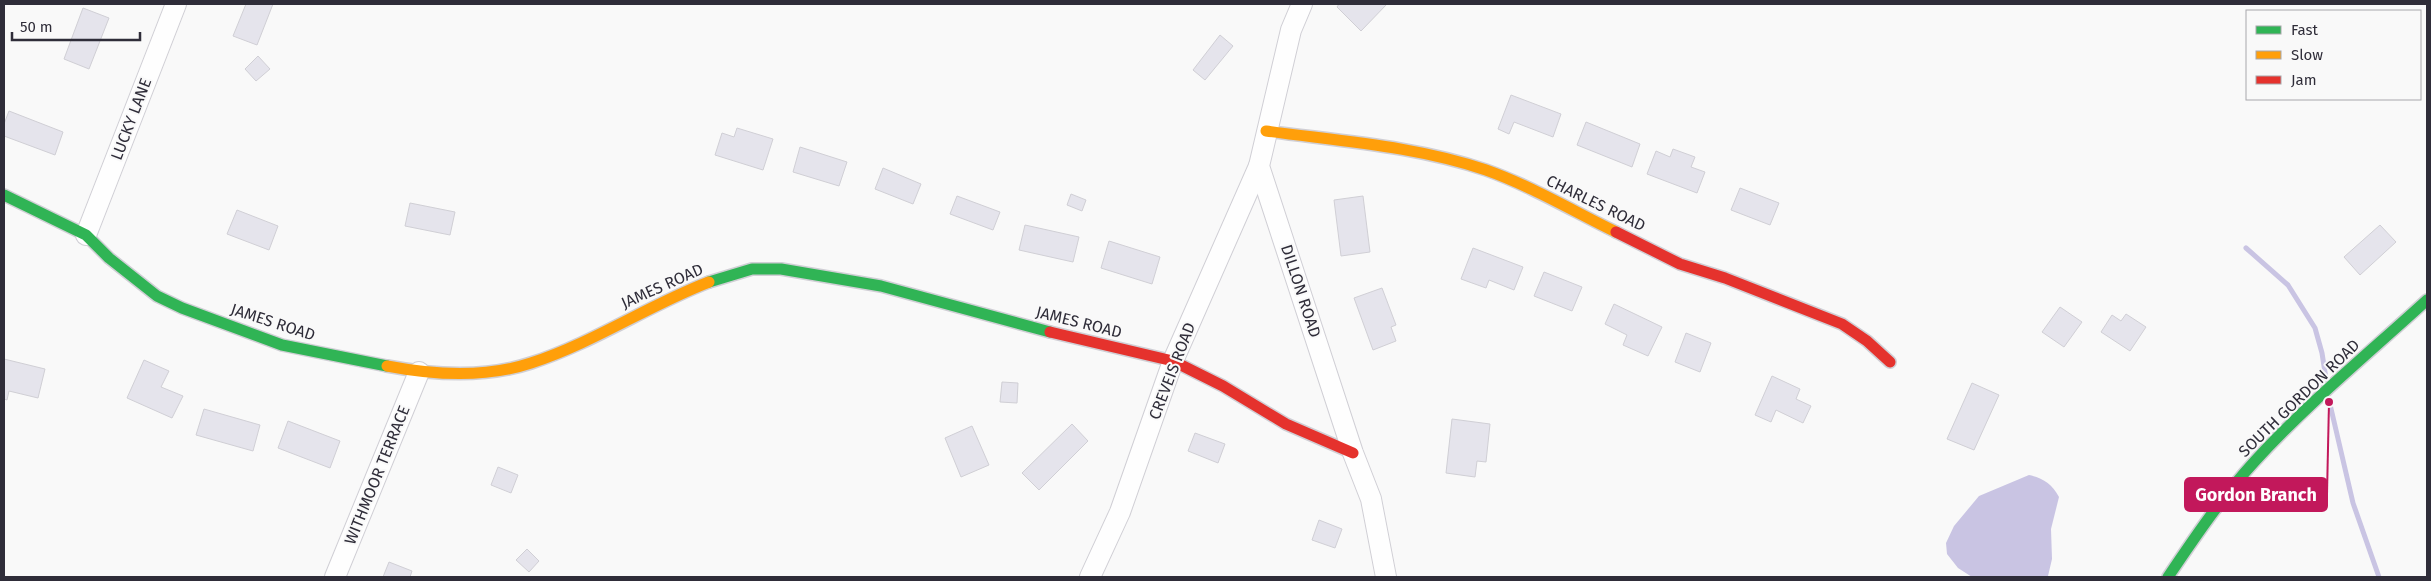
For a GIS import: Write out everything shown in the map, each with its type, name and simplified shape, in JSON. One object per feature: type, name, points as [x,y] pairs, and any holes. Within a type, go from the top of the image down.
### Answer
[{"type":"street","name":"LUCKY LANE","points":[[86,235],[176,4]]},
{"type":"street","name":"DILLON ROAD","points":[[1302,4],[1291,30],[1259,166],[1353,453],[1371,499],[1382,547],[1386,577]]},
{"type":"street","name":"CHARLES ROAD","points":[[1266,131],[1379,146],[1445,159],[1485,170],[1524,186],[1680,264],[1725,278],[1842,324],[1867,341],[1890,362]]},
{"type":"street","name":"CREVEIS ROAD","points":[[1090,577],[1120,512],[1173,361],[1259,166]]},
{"type":"street","name":"JAMES ROAD","points":[[4,195],[86,235],[131,276],[157,296],[182,308],[282,345],[334,357],[419,372],[474,373],[532,363],[592,337],[680,293],[727,275],[762,269],[781,269],[881,286],[1087,342],[1173,361],[1223,386],[1286,424],[1353,453]]},
{"type":"street","name":"SOUTH GORDON ROAD","points":[[2168,577],[2207,520],[2254,461],[2427,300]]},
{"type":"street","name":"WITHMOOR TERRACE","points":[[335,577],[419,372]]},
{"type":"shaded area","points":[[2029,475],[2047,482],[2059,497],[2051,529],[2052,559],[2048,576],[1972,577],[1958,568],[1947,554],[1946,543],[1954,526],[1979,496]]},
{"type":"building","points":[[246,4],[273,4],[257,45],[233,36]]},
{"type":"building","points":[[1339,4],[1387,4],[1361,31],[1337,7]]},
{"type":"building","points":[[83,8],[109,18],[89,69],[64,59]]},
{"type":"building","points":[[1220,35],[1233,46],[1205,80],[1193,70]]},
{"type":"building","points":[[258,56],[270,69],[256,81],[245,69]]},
{"type":"building","points":[[1511,95],[1561,114],[1553,137],[1514,122],[1509,134],[1498,129]]},
{"type":"building","points":[[9,111],[63,132],[55,155],[4,136],[4,124]]},
{"type":"building","points":[[1586,122],[1640,144],[1632,167],[1577,145]]},
{"type":"building","points":[[737,128],[773,139],[763,170],[715,155],[722,133],[734,137]]},
{"type":"building","points":[[800,147],[847,162],[839,186],[793,172]]},
{"type":"building","points":[[1673,149],[1695,157],[1691,167],[1705,172],[1697,193],[1647,174],[1656,151],[1670,157]]},
{"type":"building","points":[[883,168],[921,184],[913,204],[875,189]]},
{"type":"building","points":[[1740,188],[1779,203],[1770,225],[1731,210]]},
{"type":"building","points":[[1071,194],[1086,200],[1082,211],[1067,205]]},
{"type":"building","points":[[957,196],[1000,212],[993,230],[950,214]]},
{"type":"building","points":[[1363,196],[1370,252],[1341,256],[1334,200]]},
{"type":"building","points":[[410,203],[455,212],[450,235],[405,226]]},
{"type":"building","points":[[237,210],[278,226],[269,250],[227,234]]},
{"type":"building","points":[[1025,225],[1079,237],[1073,262],[1019,250]]},
{"type":"building","points":[[2380,225],[2396,242],[2360,275],[2344,257]]},
{"type":"building","points":[[1109,241],[1160,257],[1152,284],[1101,268]]},
{"type":"building","points":[[1473,248],[1523,267],[1514,290],[1489,280],[1486,288],[1461,279]]},
{"type":"building","points":[[1544,272],[1582,287],[1572,311],[1534,296]]},
{"type":"building","points":[[1382,288],[1396,325],[1391,327],[1396,341],[1373,350],[1354,298]]},
{"type":"building","points":[[1614,304],[1662,327],[1648,356],[1623,345],[1627,335],[1605,324]]},
{"type":"building","points":[[2060,307],[2082,322],[2064,347],[2042,332]]},
{"type":"building","points":[[2126,314],[2146,327],[2130,351],[2101,332],[2112,315],[2121,321]]},
{"type":"building","points":[[1686,333],[1711,343],[1700,372],[1675,362]]},
{"type":"building","points":[[4,359],[45,369],[38,398],[9,391],[7,400],[4,399]]},
{"type":"building","points":[[144,360],[169,371],[161,387],[183,396],[172,418],[127,398]]},
{"type":"building","points":[[1772,376],[1800,389],[1796,399],[1811,406],[1803,423],[1776,410],[1771,422],[1755,415]]},
{"type":"building","points":[[1002,382],[1018,383],[1017,403],[1000,402]]},
{"type":"building","points":[[1972,383],[1999,395],[1974,450],[1947,439]]},
{"type":"building","points":[[204,409],[260,425],[253,451],[196,435]]},
{"type":"building","points":[[1452,419],[1490,424],[1486,462],[1477,461],[1475,477],[1446,473]]},
{"type":"building","points":[[288,421],[340,441],[330,468],[278,448]]},
{"type":"building","points":[[1072,424],[1088,441],[1039,490],[1022,473]]},
{"type":"building","points":[[972,426],[989,465],[961,477],[945,438]]},
{"type":"building","points":[[1195,433],[1225,444],[1218,463],[1188,451]]},
{"type":"building","points":[[498,467],[518,475],[511,493],[491,485]]},
{"type":"building","points":[[1319,520],[1342,529],[1335,548],[1312,540]]},
{"type":"building","points":[[527,549],[539,561],[529,572],[516,560]]},
{"type":"building","points":[[389,562],[412,571],[410,577],[383,577]]},
{"type":"waterway","points":[[2246,248],[2288,285],[2315,328],[2322,353],[2326,379]]},
{"type":"waterway","points":[[2329,400],[2353,503],[2379,577]]},
{"type":"traffic: fast","points":[[4,195],[86,235],[109,258],[157,296],[182,308],[282,345],[387,366]]},
{"type":"traffic: fast","points":[[709,282],[752,269],[781,269],[881,286],[1050,332]]},
{"type":"traffic: fast","points":[[2168,577],[2220,503],[2255,461],[2317,399],[2427,300]]},
{"type":"traffic: slow","points":[[1266,131],[1377,145],[1459,162],[1519,183],[1616,232]]},
{"type":"traffic: slow","points":[[387,366],[460,374],[514,368],[554,355],[577,345],[709,282]]},
{"type":"traffic: jam","points":[[1616,232],[1680,264],[1725,278],[1842,324],[1867,341],[1890,362]]},
{"type":"traffic: jam","points":[[1050,332],[1173,361],[1223,386],[1286,424],[1353,453]]},
{"type":"place","name":"Gordon Branch","points":[[2329,402]]}]
